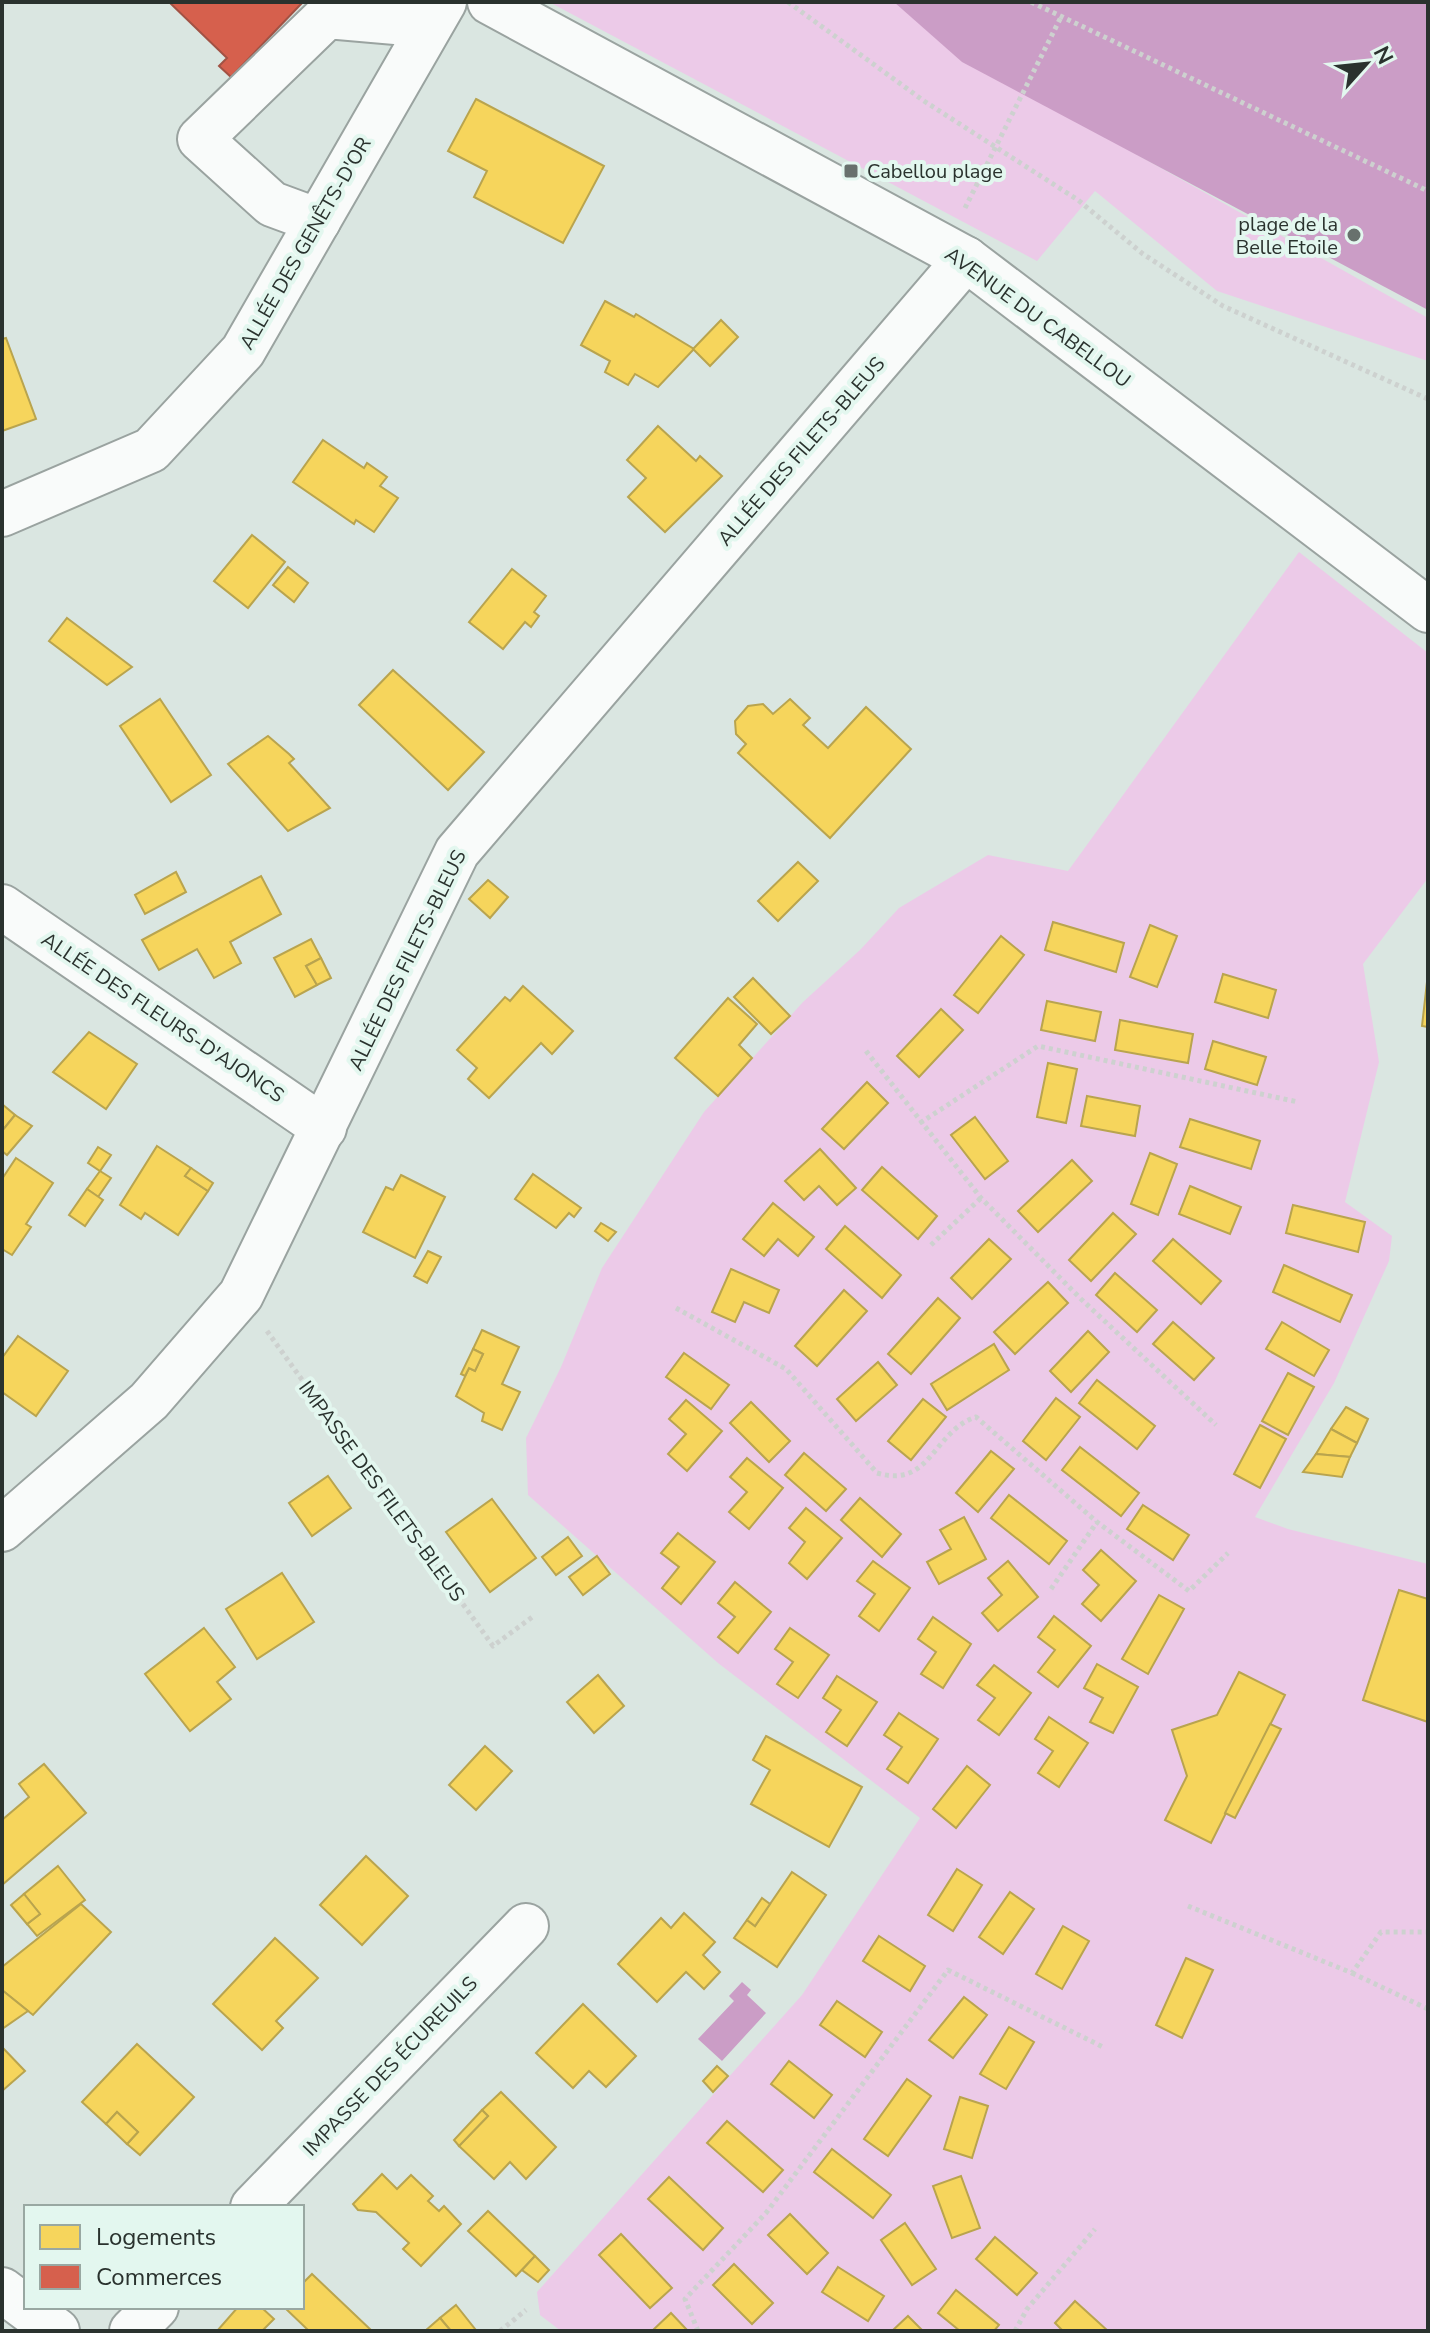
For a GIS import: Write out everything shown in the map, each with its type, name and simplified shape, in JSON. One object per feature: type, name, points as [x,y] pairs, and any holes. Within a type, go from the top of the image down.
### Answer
[{"type":"street","name":"AVENUE DU CABELLOU","points":[[490,2],[956,254],[1428,610]]},
{"type":"street","name":"ALLÉE DES GENÊTS-D'OR","points":[[2,514],[151,450],[243,351],[437,13]]},
{"type":"street","points":[[318,221],[272,204],[200,139],[327,16],[437,13]]},
{"type":"street","name":"ALLÉE DES FILETS-BLEUS","points":[[2,1529],[149,1401],[241,1295],[457,852],[956,254]]},
{"type":"street","name":"ALLÉE DES FLEURS-D'AJONCS","points":[[2,907],[324,1128]]},
{"type":"street","name":"IMPASSE DES ÉCUREUILS","points":[[255,2205],[526,1926]]},
{"type":"street","points":[[2,2290],[24,2306]]},
{"type":"street","points":[[27,2309],[57,2331]]},
{"type":"street","points":[[132,2331],[154,2309]]},
{"type":"path","points":[[788,2],[924,101],[1078,200],[1143,254],[1223,306],[1428,399]]},
{"type":"path","points":[[1031,2],[1428,191]]},
{"type":"path","points":[[956,254],[994,145],[1062,16]]},
{"type":"path","points":[[920,1123],[1038,1046],[1298,1102]]},
{"type":"path","points":[[866,1051],[981,1198],[1081,1299],[1216,1425]]},
{"type":"path","points":[[931,1245],[981,1198]]},
{"type":"path","name":"IMPASSE DES FILETS-BLEUS","points":[[241,1295],[493,1646],[535,1615]]},
{"type":"path","points":[[676,1308],[786,1369],[877,1473],[895,1479],[917,1472],[960,1422],[976,1417],[1097,1522],[1189,1591],[1228,1553]]},
{"type":"path","points":[[1051,1589],[1097,1522]]},
{"type":"path","points":[[1188,1906],[1352,1973],[1428,2009]]},
{"type":"path","points":[[1352,1973],[1381,1932],[1428,1932]]},
{"type":"path","points":[[698,2331],[685,2299],[766,2213],[948,1970],[1103,2047]]},
{"type":"path","points":[[1015,2331],[1027,2309],[1095,2229]]},
{"type":"path","points":[[500,2331],[526,2310]]},
{"type":"shaded area","points":[[549,2],[903,2],[1111,140],[1428,318],[1428,361],[1217,291],[1095,191],[1037,261]]},
{"type":"shaded area","name":"plage de la Belle Etoile","points":[[894,2],[1428,2],[1428,310],[962,62]]},
{"type":"shaded area","points":[[1299,552],[1428,653],[1428,878],[1363,964],[1379,1062],[1345,1202],[1392,1236],[1389,1261],[1334,1383],[1255,1517],[1288,1529],[1428,1564],[1428,2331],[561,2331],[540,2315],[537,2292],[802,1995],[920,1818],[718,1663],[528,1495],[526,1438],[561,1367],[602,1268],[704,1112],[803,1002],[860,950],[899,908],[988,855],[1068,871]]},
{"type":"shaded area","points":[[742,1982],[751,1990],[747,1995],[766,2013],[722,2061],[698,2039],[734,2001],[729,1996]]},
{"type":"building: Logements","points":[[476,99],[604,166],[563,243],[474,197],[487,171],[448,151]]},
{"type":"building: Logements","points":[[605,301],[634,317],[636,314],[694,349],[658,387],[635,374],[628,385],[605,372],[610,361],[581,345]]},
{"type":"building: Logements","points":[[721,320],[738,337],[710,366],[693,349]]},
{"type":"building: Logements","points":[[6,338],[36,419],[2,431],[2,339]]},
{"type":"building: Logements","points":[[658,426],[696,461],[700,456],[722,476],[665,532],[628,497],[646,478],[627,460]]},
{"type":"building: Logements","points":[[323,440],[364,468],[367,463],[387,477],[380,486],[398,498],[374,532],[356,520],[354,524],[293,482]]},
{"type":"building: Logements","points":[[252,535],[285,562],[248,608],[214,581]]},
{"type":"building: Logements","points":[[288,567],[308,583],[294,602],[273,585]]},
{"type":"building: Logements","points":[[512,569],[546,596],[534,612],[539,616],[531,627],[525,622],[503,649],[469,622]]},
{"type":"building: Logements","points":[[67,618],[132,667],[107,685],[49,641]]},
{"type":"building: Logements","points":[[393,670],[484,752],[448,790],[359,705]]},
{"type":"building: Logements","points":[[160,699],[211,775],[171,802],[120,726]]},
{"type":"building: Logements","points":[[790,699],[810,718],[803,725],[828,748],[866,707],[911,749],[830,838],[738,753],[746,744],[736,734],[735,721],[748,706],[763,704],[773,714]]},
{"type":"building: Logements","points":[[268,736],[294,759],[289,763],[330,808],[288,831],[228,764]]},
{"type":"building: Logements","points":[[798,862],[818,881],[778,921],[758,901]]},
{"type":"building: Logements","points":[[176,872],[186,892],[145,914],[135,895]]},
{"type":"building: Logements","points":[[261,876],[281,914],[230,942],[241,963],[214,978],[197,949],[159,970],[142,940]]},
{"type":"building: Logements","points":[[488,880],[508,897],[490,918],[469,899]]},
{"type":"building: Logements","points":[[1053,922],[1124,943],[1116,972],[1045,950]]},
{"type":"building: Logements","points":[[1150,925],[1177,936],[1157,987],[1130,977]]},
{"type":"building: Logements","points":[[1001,936],[1024,955],[978,1013],[954,995]]},
{"type":"building: Logements","points":[[311,939],[321,958],[306,966],[317,985],[295,997],[274,958]]},
{"type":"building: Logements","points":[[321,958],[331,978],[317,985],[306,966]]},
{"type":"building: Logements","points":[[1428,973],[1428,1027],[1422,1026]]},
{"type":"building: Logements","points":[[1223,974],[1276,990],[1268,1018],[1215,1002]]},
{"type":"building: Logements","points":[[753,978],[790,1016],[771,1034],[734,997]]},
{"type":"building: Logements","points":[[523,986],[573,1031],[552,1054],[541,1043],[489,1098],[468,1079],[477,1068],[457,1050],[505,997],[510,1001]]},
{"type":"building: Logements","points":[[728,998],[757,1024],[739,1045],[752,1058],[718,1096],[675,1058]]},
{"type":"building: Logements","points":[[1047,1001],[1101,1012],[1095,1041],[1041,1030]]},
{"type":"building: Logements","points":[[941,1009],[963,1030],[919,1077],[897,1056]]},
{"type":"building: Logements","points":[[1120,1020],[1193,1034],[1188,1063],[1115,1050]]},
{"type":"building: Logements","points":[[89,1032],[137,1064],[106,1109],[53,1072]]},
{"type":"building: Logements","points":[[1213,1041],[1266,1057],[1257,1085],[1205,1069]]},
{"type":"building: Logements","points":[[1048,1063],[1077,1069],[1066,1123],[1037,1117]]},
{"type":"building: Logements","points":[[867,1082],[888,1103],[844,1149],[822,1129]]},
{"type":"building: Logements","points":[[1087,1096],[1140,1106],[1135,1136],[1081,1126]]},
{"type":"building: Logements","points":[[2,1104],[15,1115],[2,1131]]},
{"type":"building: Logements","points":[[15,1115],[32,1126],[7,1155],[2,1151],[2,1131]]},
{"type":"building: Logements","points":[[975,1117],[1008,1161],[985,1179],[951,1135]]},
{"type":"building: Logements","points":[[1190,1119],[1260,1141],[1251,1169],[1180,1147]]},
{"type":"building: Logements","points":[[157,1146],[191,1168],[185,1176],[208,1191],[178,1235],[145,1213],[141,1219],[120,1205]]},
{"type":"building: Logements","points":[[98,1147],[111,1155],[100,1171],[88,1163]]},
{"type":"building: Logements","points":[[820,1149],[856,1188],[837,1205],[819,1186],[804,1200],[785,1181]]},
{"type":"building: Logements","points":[[1150,1153],[1177,1164],[1158,1215],[1131,1204]]},
{"type":"building: Logements","points":[[16,1158],[53,1183],[26,1224],[31,1227],[12,1255],[2,1249],[2,1179]]},
{"type":"building: Logements","points":[[1072,1160],[1092,1181],[1038,1232],[1018,1211]]},
{"type":"building: Logements","points":[[882,1167],[937,1216],[918,1239],[862,1190]]},
{"type":"building: Logements","points":[[191,1168],[213,1183],[208,1191],[185,1176]]},
{"type":"building: Logements","points":[[100,1171],[111,1178],[98,1197],[87,1189]]},
{"type":"building: Logements","points":[[533,1174],[581,1208],[574,1217],[569,1213],[556,1228],[515,1199]]},
{"type":"building: Logements","points":[[401,1175],[445,1197],[415,1258],[363,1232],[386,1187],[393,1190]]},
{"type":"building: Logements","points":[[1190,1186],[1241,1207],[1230,1234],[1179,1214]]},
{"type":"building: Logements","points":[[87,1189],[103,1200],[85,1226],[69,1215]]},
{"type":"building: Logements","points":[[773,1203],[814,1237],[798,1256],[778,1239],[764,1256],[743,1239]]},
{"type":"building: Logements","points":[[1293,1205],[1365,1222],[1358,1252],[1286,1233]]},
{"type":"building: Logements","points":[[1113,1213],[1136,1234],[1091,1281],[1069,1260]]},
{"type":"building: Logements","points":[[601,1223],[616,1232],[608,1241],[595,1231]]},
{"type":"building: Logements","points":[[845,1226],[901,1275],[882,1298],[826,1249]]},
{"type":"building: Logements","points":[[989,1239],[1011,1259],[972,1299],[951,1278]]},
{"type":"building: Logements","points":[[1173,1239],[1221,1281],[1201,1304],[1153,1261]]},
{"type":"building: Logements","points":[[428,1251],[441,1257],[427,1283],[414,1276]]},
{"type":"building: Logements","points":[[1284,1265],[1352,1295],[1340,1322],[1273,1292]]},
{"type":"building: Logements","points":[[731,1269],[779,1290],[769,1313],[744,1302],[735,1322],[712,1312]]},
{"type":"building: Logements","points":[[1115,1273],[1157,1310],[1137,1332],[1096,1295]]},
{"type":"building: Logements","points":[[1048,1282],[1068,1303],[1015,1354],[994,1332]]},
{"type":"building: Logements","points":[[844,1290],[867,1311],[817,1366],[795,1346]]},
{"type":"building: Logements","points":[[938,1298],[960,1318],[911,1374],[888,1354]]},
{"type":"building: Logements","points":[[1173,1322],[1214,1358],[1194,1380],[1153,1344]]},
{"type":"building: Logements","points":[[1282,1322],[1329,1350],[1314,1376],[1266,1349]]},
{"type":"building: Logements","points":[[482,1330],[519,1347],[502,1384],[520,1392],[502,1430],[482,1421],[484,1413],[456,1396],[469,1368],[475,1371],[483,1354],[473,1349]]},
{"type":"building: Logements","points":[[1088,1331],[1109,1352],[1071,1392],[1050,1371]]},
{"type":"building: Logements","points":[[18,1336],[68,1371],[36,1416],[2,1392],[2,1358]]},
{"type":"building: Logements","points":[[994,1344],[1009,1370],[947,1410],[931,1384]]},
{"type":"building: Logements","points":[[473,1349],[483,1354],[475,1371],[469,1368],[465,1376],[461,1374]]},
{"type":"building: Logements","points":[[684,1353],[729,1385],[711,1409],[666,1377]]},
{"type":"building: Logements","points":[[878,1362],[897,1385],[856,1421],[837,1399]]},
{"type":"building: Logements","points":[[1288,1373],[1314,1387],[1288,1435],[1262,1421]]},
{"type":"building: Logements","points":[[1097,1380],[1155,1426],[1137,1449],[1079,1403]]},
{"type":"building: Logements","points":[[1056,1398],[1080,1417],[1046,1460],[1023,1441]]},
{"type":"building: Logements","points":[[923,1399],[946,1417],[911,1460],[888,1441]]},
{"type":"building: Logements","points":[[686,1400],[722,1431],[687,1471],[668,1454],[686,1434],[669,1419]]},
{"type":"building: Logements","points":[[751,1402],[790,1441],[769,1462],[730,1423]]},
{"type":"building: Logements","points":[[1346,1407],[1368,1419],[1357,1443],[1331,1429]]},
{"type":"building: Logements","points":[[1260,1425],[1286,1439],[1260,1488],[1234,1474]]},
{"type":"building: Logements","points":[[1331,1429],[1357,1443],[1350,1457],[1316,1454]]},
{"type":"building: Logements","points":[[1080,1447],[1139,1493],[1121,1516],[1062,1470]]},
{"type":"building: Logements","points":[[991,1451],[1014,1469],[978,1512],[956,1493]]},
{"type":"building: Logements","points":[[804,1453],[846,1489],[826,1511],[785,1475]]},
{"type":"building: Logements","points":[[1316,1454],[1350,1457],[1342,1477],[1303,1472]]},
{"type":"building: Logements","points":[[747,1458],[783,1488],[749,1529],[729,1512],[747,1492],[730,1477]]},
{"type":"building: Logements","points":[[328,1476],[351,1508],[312,1536],[289,1503]]},
{"type":"building: Logements","points":[[1009,1495],[1067,1541],[1049,1564],[991,1518]]},
{"type":"building: Logements","points":[[860,1498],[901,1534],[882,1557],[841,1520]]},
{"type":"building: Logements","points":[[492,1499],[536,1558],[490,1592],[446,1532]]},
{"type":"building: Logements","points":[[1143,1505],[1189,1535],[1173,1560],[1127,1529]]},
{"type":"building: Logements","points":[[806,1508],[842,1538],[807,1579],[789,1563],[805,1542],[789,1528]]},
{"type":"building: Logements","points":[[964,1517],[986,1559],[939,1584],[927,1562],[951,1549],[940,1530]]},
{"type":"building: Logements","points":[[678,1533],[715,1562],[681,1604],[662,1588],[679,1567],[661,1553]]},
{"type":"building: Logements","points":[[568,1537],[582,1556],[556,1575],[542,1557]]},
{"type":"building: Logements","points":[[1101,1550],[1136,1581],[1101,1621],[1082,1604],[1099,1585],[1083,1570]]},
{"type":"building: Logements","points":[[597,1556],[610,1574],[583,1595],[569,1577]]},
{"type":"building: Logements","points":[[873,1561],[910,1588],[879,1631],[859,1616],[875,1594],[857,1581]]},
{"type":"building: Logements","points":[[1008,1561],[1038,1597],[998,1631],[982,1613],[1002,1595],[988,1578]]},
{"type":"building: Logements","points":[[282,1573],[314,1622],[257,1659],[226,1609]]},
{"type":"building: Logements","points":[[735,1582],[771,1612],[738,1653],[718,1637],[735,1617],[718,1603]]},
{"type":"building: Logements","points":[[1399,1590],[1428,1599],[1428,1722],[1363,1700]]},
{"type":"building: Logements","points":[[1159,1595],[1184,1609],[1148,1674],[1122,1659]]},
{"type":"building: Logements","points":[[1054,1616],[1091,1646],[1058,1687],[1038,1672],[1055,1650],[1038,1637]]},
{"type":"building: Logements","points":[[933,1617],[971,1644],[943,1688],[921,1674],[936,1652],[918,1639]]},
{"type":"building: Logements","points":[[204,1628],[235,1667],[217,1682],[231,1699],[190,1731],[145,1674]]},
{"type":"building: Logements","points":[[790,1628],[829,1655],[798,1698],[777,1684],[793,1662],[775,1649]]},
{"type":"building: Logements","points":[[1097,1664],[1138,1687],[1113,1733],[1090,1722],[1103,1698],[1084,1688]]},
{"type":"building: Logements","points":[[994,1665],[1031,1693],[999,1735],[978,1720],[995,1698],[977,1685]]},
{"type":"building: Logements","points":[[1239,1672],[1285,1695],[1211,1843],[1165,1820],[1187,1776],[1172,1730],[1217,1715]]},
{"type":"building: Logements","points":[[598,1675],[624,1706],[594,1733],[567,1702]]},
{"type":"building: Logements","points":[[837,1676],[877,1702],[847,1746],[826,1732],[841,1710],[823,1698]]},
{"type":"building: Logements","points":[[899,1713],[938,1739],[908,1783],[887,1769],[902,1747],[884,1735]]},
{"type":"building: Logements","points":[[1049,1717],[1088,1743],[1059,1787],[1038,1773],[1053,1751],[1035,1739]]},
{"type":"building: Logements","points":[[1270,1724],[1281,1729],[1235,1818],[1225,1813]]},
{"type":"building: Logements","points":[[766,1736],[862,1787],[829,1847],[751,1804],[770,1770],[753,1760]]},
{"type":"building: Logements","points":[[485,1746],[512,1771],[476,1810],[449,1785]]},
{"type":"building: Logements","points":[[44,1764],[86,1813],[2,1885],[2,1820],[29,1797],[19,1784]]},
{"type":"building: Logements","points":[[967,1766],[990,1785],[956,1828],[933,1809]]},
{"type":"building: Logements","points":[[366,1856],[408,1896],[362,1945],[320,1905]]},
{"type":"building: Logements","points":[[58,1866],[85,1900],[37,1936],[27,1924],[40,1914],[24,1894]]},
{"type":"building: Logements","points":[[957,1869],[982,1885],[953,1931],[928,1915]]},
{"type":"building: Logements","points":[[792,1872],[826,1895],[777,1967],[734,1938],[747,1920],[755,1926]]},
{"type":"building: Logements","points":[[1010,1892],[1034,1909],[1003,1954],[979,1937]]},
{"type":"building: Logements","points":[[24,1894],[40,1914],[27,1924],[11,1905]]},
{"type":"building: Logements","points":[[762,1898],[770,1904],[755,1926],[747,1920]]},
{"type":"building: Logements","points":[[81,1904],[111,1932],[33,2015],[2,1990],[2,1967]]},
{"type":"building: Logements","points":[[684,1913],[715,1942],[703,1955],[720,1972],[704,1989],[686,1972],[657,2002],[618,1964],[661,1918],[671,1928]]},
{"type":"building: Logements","points":[[1063,1926],[1089,1941],[1062,1989],[1036,1974]]},
{"type":"building: Logements","points":[[879,1936],[925,1966],[910,1991],[863,1961]]},
{"type":"building: Logements","points":[[275,1938],[318,1978],[276,2021],[283,2028],[262,2050],[213,2004]]},
{"type":"building: Logements","points":[[1186,1958],[1213,1970],[1182,2038],[1156,2025]]},
{"type":"building: Logements","points":[[2,1990],[28,2011],[2,2029]]},
{"type":"building: Logements","points":[[964,1997],[987,2015],[953,2058],[929,2040]]},
{"type":"building: Logements","points":[[837,2001],[882,2032],[865,2057],[820,2025]]},
{"type":"building: Logements","points":[[583,2004],[636,2056],[606,2087],[589,2071],[573,2088],[536,2053]]},
{"type":"building: Logements","points":[[1009,2027],[1034,2042],[1006,2089],[980,2074]]},
{"type":"building: Logements","points":[[137,2044],[194,2097],[140,2155],[127,2144],[138,2132],[117,2112],[106,2124],[82,2102]]},
{"type":"building: Logements","points":[[2,2047],[25,2071],[2,2091]]},
{"type":"building: Logements","points":[[789,2061],[832,2095],[814,2118],[771,2084]]},
{"type":"building: Logements","points":[[717,2066],[728,2076],[713,2092],[703,2081]]},
{"type":"building: Logements","points":[[907,2079],[931,2096],[888,2156],[864,2139]]},
{"type":"building: Logements","points":[[501,2092],[556,2147],[526,2179],[510,2162],[494,2179],[459,2146],[488,2116],[482,2110]]},
{"type":"building: Logements","points":[[960,2097],[988,2106],[972,2158],[944,2149]]},
{"type":"building: Logements","points":[[482,2110],[488,2116],[459,2146],[454,2140]]},
{"type":"building: Logements","points":[[117,2112],[138,2132],[127,2144],[106,2124]]},
{"type":"building: Logements","points":[[727,2121],[783,2170],[763,2192],[707,2143]]},
{"type":"building: Logements","points":[[832,2149],[891,2195],[873,2218],[814,2172]]},
{"type":"building: Logements","points":[[382,2174],[397,2189],[411,2175],[433,2196],[428,2201],[439,2211],[444,2206],[461,2224],[421,2266],[403,2249],[409,2243],[376,2212],[358,2210],[353,2204]]},
{"type":"building: Logements","points":[[961,2176],[980,2228],[952,2238],[933,2186]]},
{"type":"building: Logements","points":[[669,2177],[723,2228],[703,2250],[648,2199]]},
{"type":"building: Logements","points":[[488,2211],[535,2256],[516,2276],[468,2231]]},
{"type":"building: Logements","points":[[790,2214],[828,2253],[807,2274],[768,2235]]},
{"type":"building: Logements","points":[[905,2223],[936,2269],[912,2285],[881,2240]]},
{"type":"building: Logements","points":[[621,2234],[672,2288],[650,2308],[599,2255]]},
{"type":"building: Logements","points":[[995,2237],[1037,2273],[1017,2295],[976,2259]]},
{"type":"building: Logements","points":[[535,2256],[549,2270],[538,2282],[522,2270]]},
{"type":"building: Logements","points":[[734,2264],[773,2303],[752,2324],[713,2285]]},
{"type":"building: Logements","points":[[838,2267],[884,2296],[868,2321],[822,2292]]},
{"type":"building: Logements","points":[[312,2274],[372,2331],[309,2331],[286,2309],[304,2309],[304,2282]]},
{"type":"building: Logements","points":[[956,2290],[999,2325],[994,2331],[960,2331],[938,2313]]},
{"type":"building: Logements","points":[[1075,2301],[1108,2331],[1063,2331],[1055,2323]]},
{"type":"building: Logements","points":[[456,2305],[475,2329],[473,2331],[451,2331],[440,2318]]},
{"type":"building: Logements","points":[[236,2309],[263,2309],[274,2319],[262,2331],[217,2331]]},
{"type":"building: Logements","points":[[671,2313],[688,2331],[652,2331]]},
{"type":"building: Logements","points":[[908,2316],[923,2331],[892,2331]]},
{"type":"building: Logements","points":[[440,2318],[451,2331],[425,2331]]},
{"type":"building: Commerces","points":[[169,2],[303,2],[231,77],[219,66],[227,58]]},
{"type":"place","name":"Cabellou plage","points":[[851,171]]},
{"type":"place","name":"plage de la Belle Etoile","points":[[1354,235]]}]
